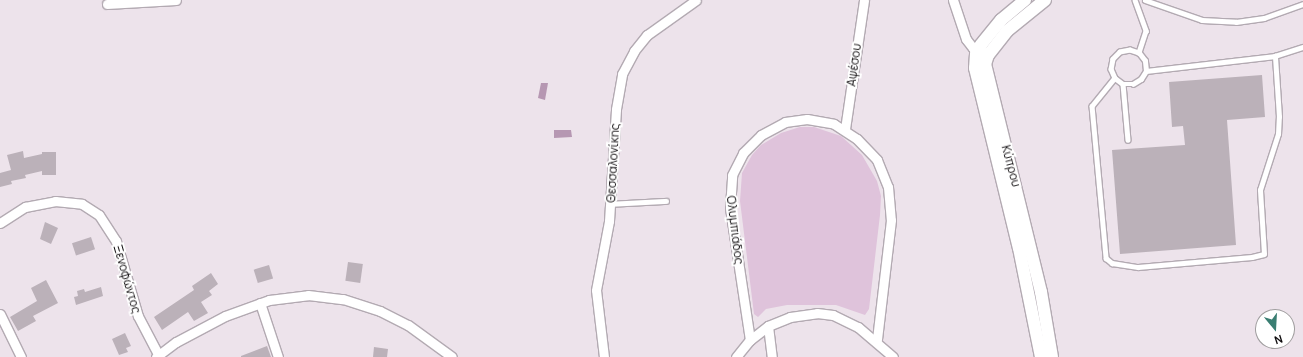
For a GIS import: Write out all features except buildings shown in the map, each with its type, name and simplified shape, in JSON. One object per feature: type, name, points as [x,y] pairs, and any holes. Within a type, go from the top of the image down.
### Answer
[{"type":"main road","points":[[983,53],[1001,20],[1025,0]]},
{"type":"main road","points":[[983,53],[1014,23],[1045,0]]},
{"type":"main road","name":"Κύπρου","points":[[1041,357],[1020,248],[977,76],[975,63],[983,53],[986,60],[986,72],[1041,292],[1052,357]]},
{"type":"street","points":[[107,4],[176,0]]},
{"type":"street","name":"Θεσσαλονίκης","points":[[604,357],[596,290],[610,204],[616,109],[625,67],[647,35],[696,0]]},
{"type":"street","name":"Αψέσου","points":[[845,129],[864,0]]},
{"type":"street","points":[[953,0],[964,34],[983,53]]},
{"type":"street","name":"Ολυμπιάδος","points":[[750,340],[730,199],[734,168],[754,141],[785,122],[814,120],[845,129],[862,143],[876,160],[890,193],[891,220],[876,340]]},
{"type":"street","name":"Ξενοφώντος","points":[[0,223],[25,207],[55,201],[77,203],[99,215],[116,241],[138,316],[157,356]]},
{"type":"street","points":[[157,356],[176,342],[208,324],[260,303],[308,295],[352,301],[408,325],[452,357]]},
{"type":"street","points":[[260,303],[278,357]]},
{"type":"street","points":[[736,357],[750,340],[768,326],[799,315],[825,313],[849,322],[876,340],[893,357]]},
{"type":"street","points":[[0,314],[21,357]]},
{"type":"street","points":[[768,326],[772,357]]},
{"type":"lane","points":[[1135,0],[1146,31],[1139,53]]},
{"type":"lane","points":[[1145,0],[1202,20],[1236,22],[1264,18],[1303,4]]},
{"type":"lane","points":[[1146,71],[1275,56],[1303,47]]},
{"type":"lane","points":[[1130,50],[1139,53],[1145,61],[1146,71],[1141,80],[1132,84],[1123,84],[1115,78],[1111,69],[1113,59],[1120,52],[1130,50]]},
{"type":"lane","points":[[1115,78],[1092,106],[1106,258],[1112,263],[1138,267],[1252,257],[1264,254],[1260,190],[1278,134],[1279,117],[1275,56]]},
{"type":"lane","points":[[1123,84],[1128,140]]},
{"type":"lane","points":[[610,204],[666,201]]},
{"type":"shaded area","points":[[541,83],[548,83],[545,100],[538,98]]},
{"type":"shaded area","points":[[800,127],[814,127],[841,136],[862,155],[877,181],[881,196],[880,215],[869,309],[865,315],[836,305],[787,305],[766,309],[758,317],[754,314],[740,201],[742,173],[752,155],[761,145],[781,133]]},
{"type":"shaded area","points":[[554,130],[571,130],[572,137],[554,138]]}]
